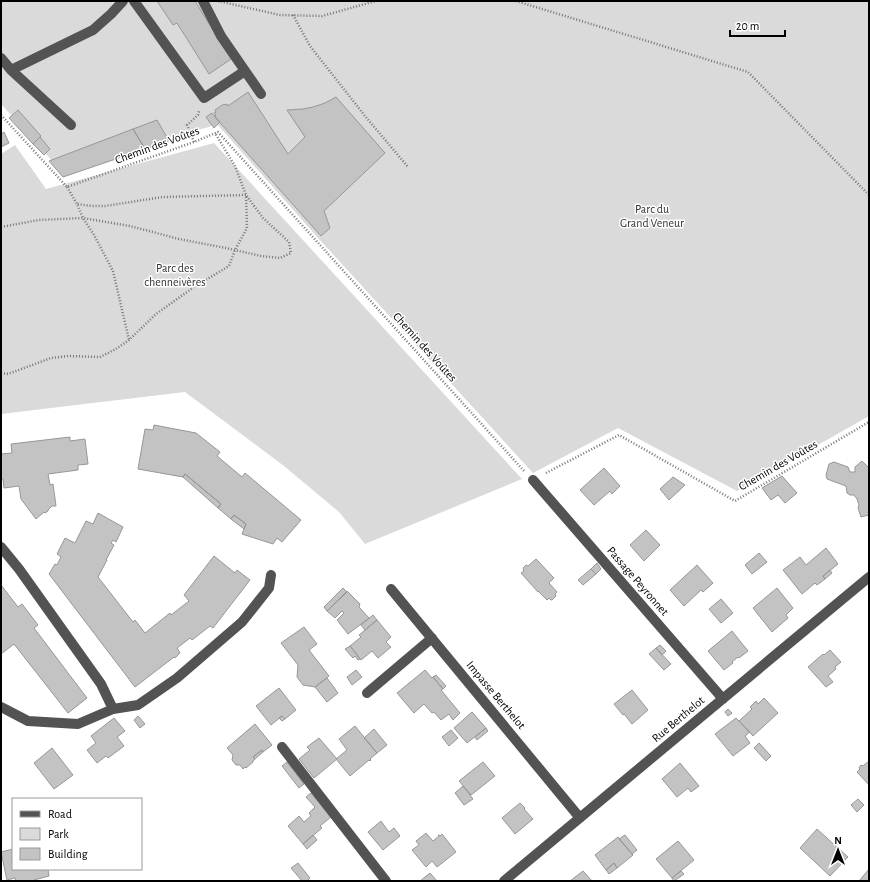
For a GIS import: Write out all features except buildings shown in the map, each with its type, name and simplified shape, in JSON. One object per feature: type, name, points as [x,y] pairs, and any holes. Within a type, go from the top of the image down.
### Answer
[{"type":"street","points":[[11,70],[93,30],[123,1]]},
{"type":"street","points":[[134,1],[204,98],[245,71]]},
{"type":"street","points":[[203,1],[221,36],[261,94]]},
{"type":"street","points":[[1,58],[11,70],[71,125]]},
{"type":"street","name":"Passage Peyronnet","points":[[533,480],[723,699]]},
{"type":"street","points":[[1,547],[19,569],[101,684],[113,709]]},
{"type":"street","points":[[1,708],[28,721],[78,724],[113,709],[138,705],[177,678],[242,622],[269,588],[271,575]]},
{"type":"street","name":"Rue Berthelot","points":[[504,881],[869,577]]},
{"type":"street","name":"Impasse Berthelot","points":[[391,589],[580,818]]},
{"type":"street","points":[[367,693],[432,638]]},
{"type":"street","points":[[282,748],[386,881]]},
{"type":"path","points":[[217,1],[280,15],[322,16],[376,1]]},
{"type":"path","points":[[516,1],[748,72],[869,195]]},
{"type":"path","points":[[293,15],[310,46],[365,116],[408,167]]},
{"type":"path","points":[[194,142],[187,124],[198,115],[204,98]]},
{"type":"path","points":[[1,115],[67,187],[77,204],[83,218],[113,271],[128,340]]},
{"type":"path","name":"Chemin des Voûtes","points":[[67,187],[218,132],[533,480],[619,435],[735,501],[869,422]]},
{"type":"path","points":[[1,227],[39,220],[83,218],[130,226],[179,239],[261,256],[280,258],[291,253],[289,242],[263,218],[246,195],[235,166],[214,133]]},
{"type":"path","points":[[77,204],[105,206],[163,197],[246,195]]},
{"type":"path","points":[[1,373],[8,374],[51,358],[68,356],[100,356],[116,349],[156,314],[194,287],[229,266],[247,228],[246,195]]},
{"type":"green space","name":"Parc du Grand Veneur","points":[[1,1],[869,1],[869,416],[737,491],[618,428],[533,473],[319,239],[216,123],[209,127],[174,136],[63,173],[1,104]]},
{"type":"green space","name":"Parc des chenneivères","points":[[214,143],[522,479],[365,544],[339,512],[284,466],[185,392],[1,414],[1,154],[15,145],[46,189]]}]
